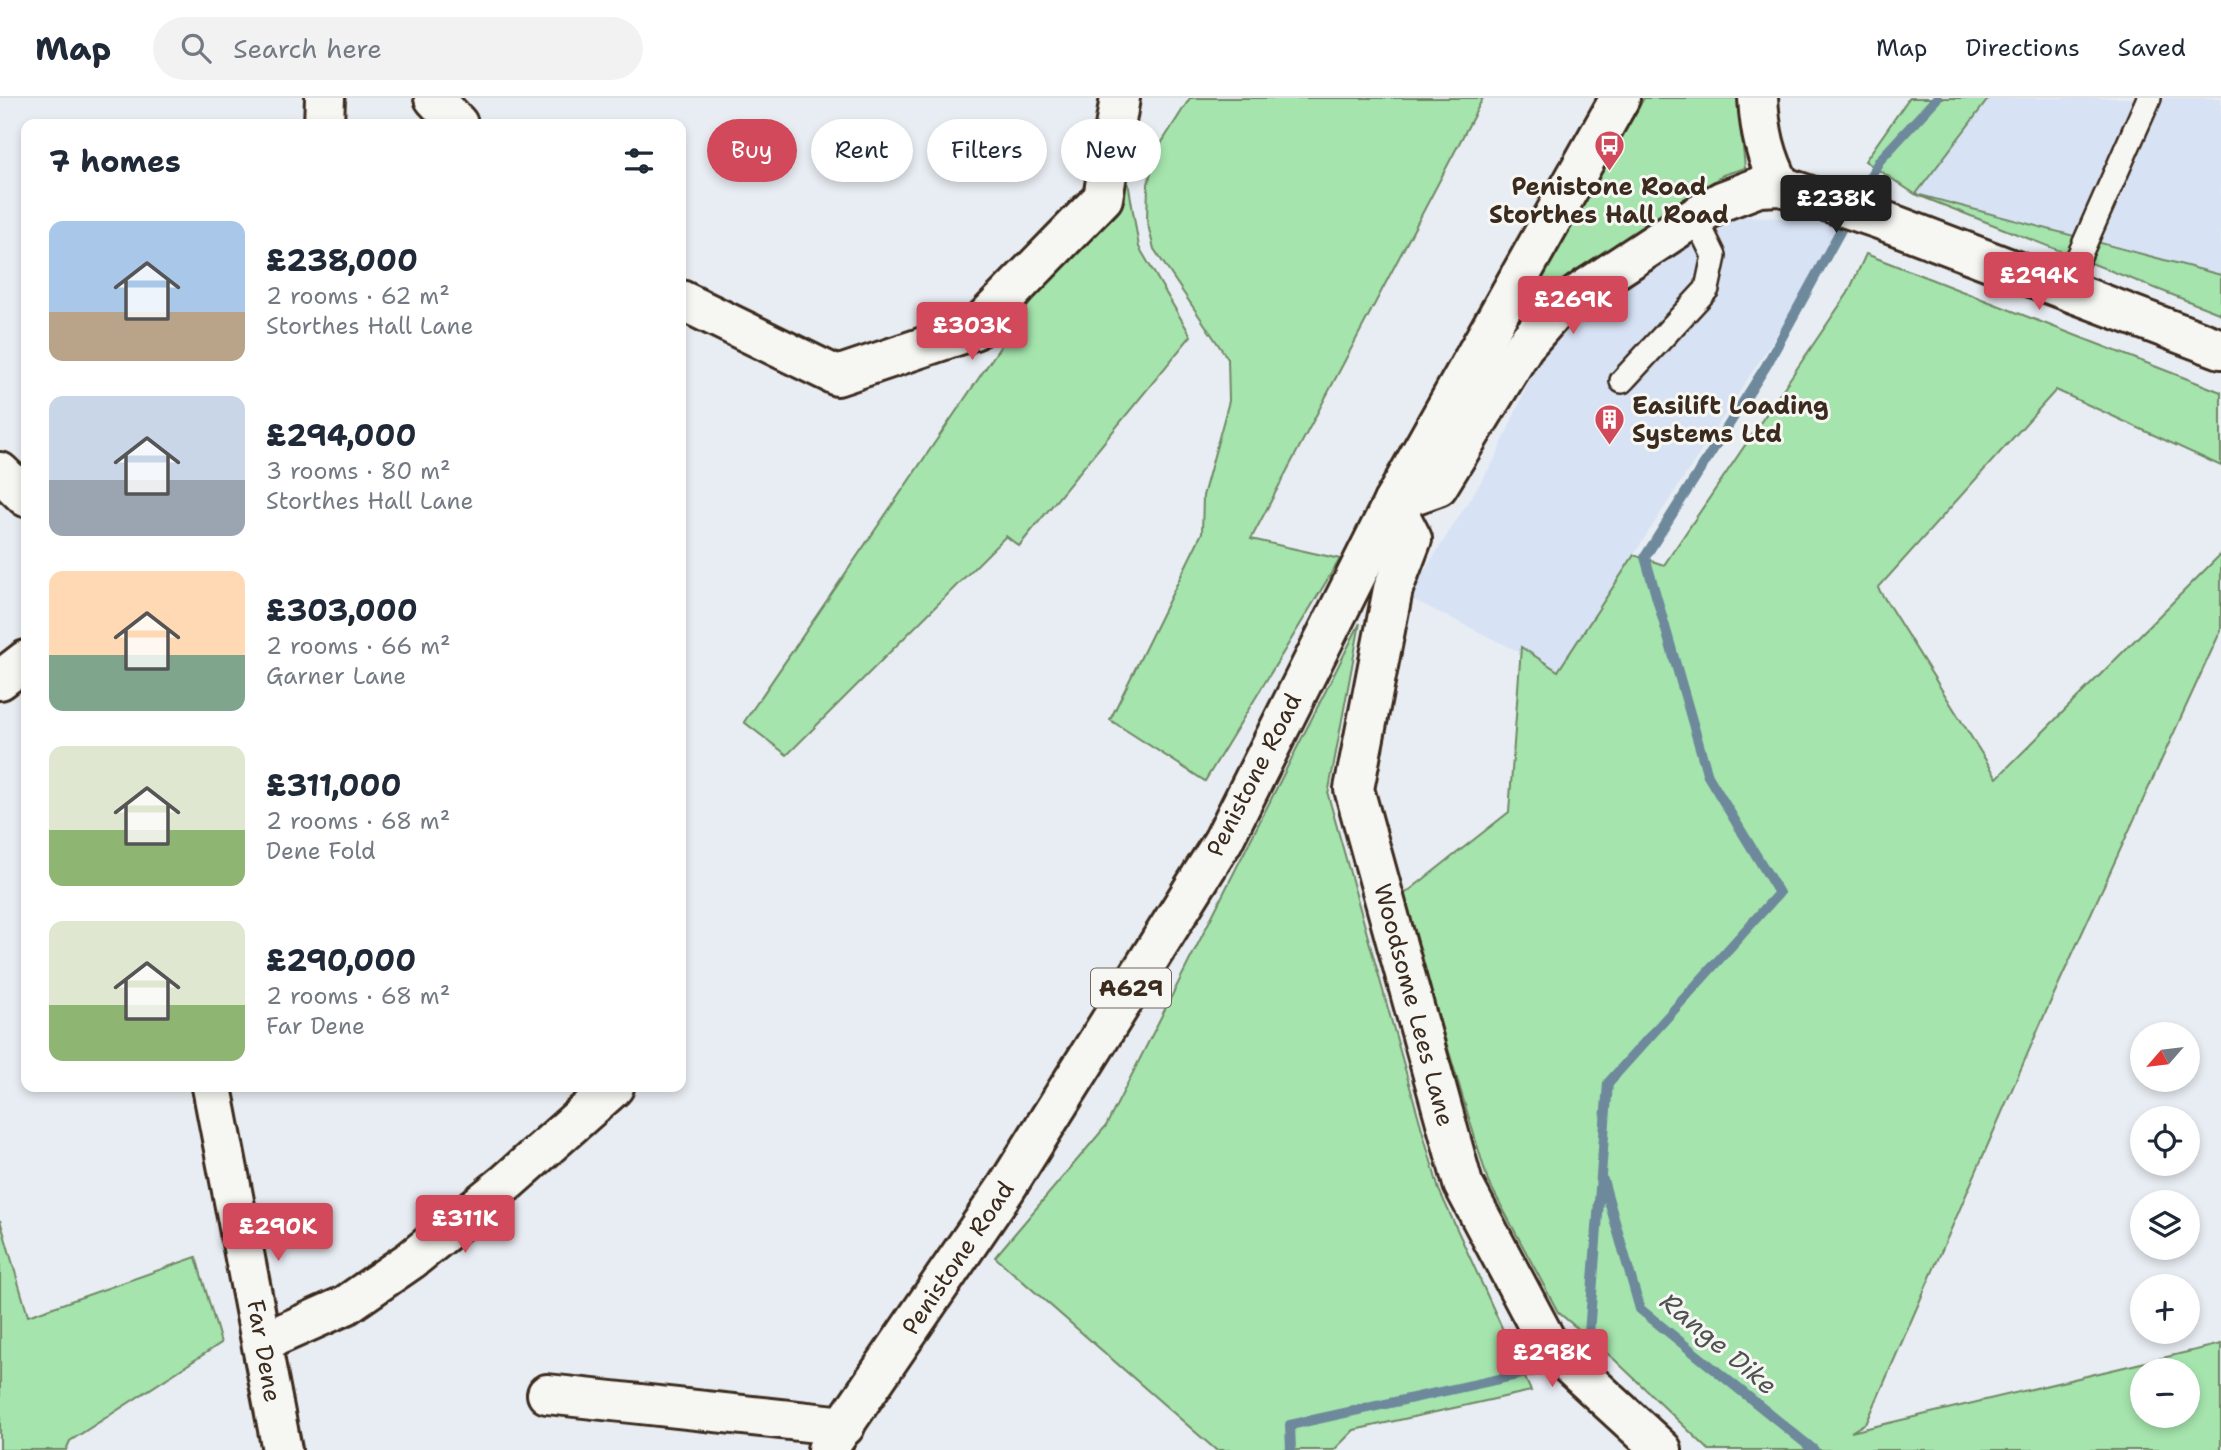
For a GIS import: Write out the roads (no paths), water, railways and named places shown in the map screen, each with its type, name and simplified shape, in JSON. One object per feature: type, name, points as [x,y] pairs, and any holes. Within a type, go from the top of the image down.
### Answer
[{"type":"main road","points":[[324,119],[325,98]]},
{"type":"main road","points":[[433,98],[453,119]]},
{"type":"main road","points":[[686,302],[837,376],[974,330],[1103,198],[1120,98]]},
{"type":"main road","name":"Penistone Road","points":[[547,1394],[836,1438],[1006,1188],[1223,841],[1393,502],[1620,98]]},
{"type":"main road","points":[[1758,98],[1760,133],[1768,162],[1796,190]]},
{"type":"main road","points":[[1393,502],[1438,486],[1524,346],[1552,314],[1695,217],[1722,201],[1759,187],[1796,190],[1879,219],[2221,349]]},
{"type":"main road","points":[[0,472],[21,492]]},
{"type":"main road","name":"Woodsome Lees Lane","points":[[1393,502],[1412,539],[1392,589],[1354,789],[1463,1184],[1549,1346],[1662,1450]]},
{"type":"main road","points":[[0,513],[21,505]]},
{"type":"main road","points":[[0,680],[21,664]]},
{"type":"main road","name":"Far Dene","points":[[213,1092],[282,1450]]},
{"type":"main road","points":[[263,1342],[346,1305],[411,1260],[508,1182],[608,1092]]},
{"type":"lane","points":[[2064,290],[2149,98]]},
{"type":"lane","points":[[1622,381],[1707,289],[1714,256],[1695,217]]},
{"type":"waterway","points":[[1856,203],[1879,161],[1937,98]]},
{"type":"waterway","points":[[1578,1362],[1587,1360],[1608,1083],[1779,893],[1708,776],[1645,557],[1766,366],[1848,217]]},
{"type":"waterway","name":"Range Dike","points":[[1603,1180],[1640,1309],[1814,1450]]},
{"type":"waterway","points":[[1291,1450],[1290,1425],[1559,1366]]},
{"type":"place","name":"Penistone Road Storthes Hall Road","points":[[1609,172]]},
{"type":"place","name":"Easilift Loading Systems Ltd","points":[[1609,447]]}]
